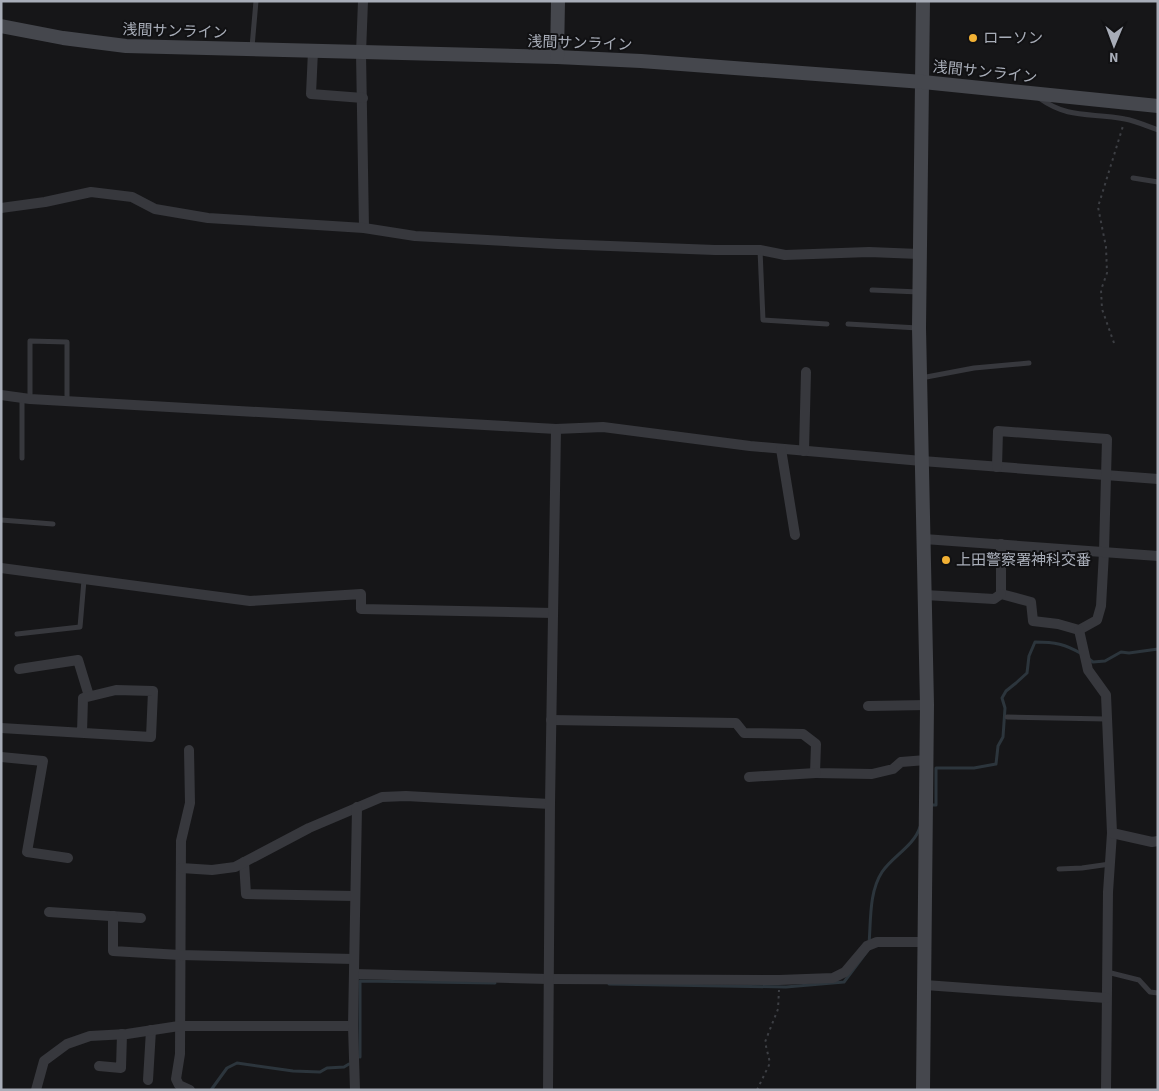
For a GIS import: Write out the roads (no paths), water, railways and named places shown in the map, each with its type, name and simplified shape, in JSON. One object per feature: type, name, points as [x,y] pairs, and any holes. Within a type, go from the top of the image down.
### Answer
[{"type":"street","points":[[363,1],[361,53],[364,228]]},
{"type":"street","points":[[557,58],[558,1]]},
{"type":"street","points":[[923,1],[919,254],[927,705],[923,1090]]},
{"type":"street","name":"浅間サンライン","points":[[1,26],[64,38],[126,46],[641,61],[923,82],[1158,106]]},
{"type":"street","points":[[313,51],[312,94],[363,98]]},
{"type":"street","points":[[1,208],[45,202],[91,192],[132,197],[154,209],[208,218],[364,228],[415,236],[558,244],[760,250],[785,255],[869,252],[919,254]]},
{"type":"street","points":[[804,451],[806,372]]},
{"type":"street","points":[[1,395],[67,401],[556,429],[603,427],[781,449],[1158,479]]},
{"type":"street","points":[[548,1090],[556,429]]},
{"type":"street","points":[[997,467],[998,431],[1107,439],[1104,552],[1101,606],[1097,620],[1079,630],[1033,620],[1031,602],[1001,594]]},
{"type":"street","points":[[781,449],[795,535]]},
{"type":"street","points":[[924,539],[1158,556]]},
{"type":"street","points":[[1001,544],[1001,594]]},
{"type":"street","points":[[1,568],[250,601],[361,594],[362,609],[553,613]]},
{"type":"street","points":[[925,595],[994,599],[1001,594]]},
{"type":"street","points":[[1079,630],[1088,670],[1106,695],[1112,833],[1106,998],[1106,1090]]},
{"type":"street","points":[[19,670],[78,660],[89,696]]},
{"type":"street","points":[[1,728],[82,733],[151,737],[153,691],[116,690],[82,698],[82,733]]},
{"type":"street","points":[[868,706],[927,705]]},
{"type":"street","points":[[551,720],[736,723],[744,733],[803,734],[816,744],[816,774]]},
{"type":"street","points":[[189,750],[190,803],[181,841],[180,1054],[176,1079],[179,1085],[190,1090]]},
{"type":"street","points":[[1,757],[43,761],[27,852],[68,858]]},
{"type":"street","points":[[749,777],[872,774],[893,769],[901,762],[926,760]]},
{"type":"street","points":[[181,868],[222,870],[235,867],[309,828],[382,797],[406,796],[550,804]]},
{"type":"street","points":[[355,1090],[353,1026],[357,807]]},
{"type":"street","points":[[1112,833],[1152,842],[1158,841]]},
{"type":"street","points":[[244,862],[246,894],[355,896]]},
{"type":"street","points":[[50,912],[141,918]]},
{"type":"street","points":[[113,916],[113,951],[180,955],[354,959]]},
{"type":"street","points":[[354,974],[779,980],[833,978],[845,972],[867,946],[877,942],[925,942]]},
{"type":"street","points":[[925,985],[1106,998]]},
{"type":"street","points":[[36,1090],[44,1061],[67,1044],[90,1036],[122,1034],[179,1026],[353,1026]]},
{"type":"street","points":[[148,1080],[152,1030]]},
{"type":"street","points":[[99,1066],[121,1068],[122,1034]]},
{"type":"lane","points":[[252,50],[256,1]]},
{"type":"lane","points":[[1034,94],[1052,107],[1078,115],[1125,119],[1158,130]]},
{"type":"lane","points":[[1125,119],[1126,103]]},
{"type":"lane","points":[[1132,178],[1158,182]]},
{"type":"lane","points":[[760,250],[762,320],[827,324]]},
{"type":"lane","points":[[872,290],[919,292]]},
{"type":"lane","points":[[848,324],[919,328]]},
{"type":"lane","points":[[22,458],[30,341],[67,342],[67,401]]},
{"type":"lane","points":[[921,378],[974,368],[1029,364]]},
{"type":"lane","points":[[1,520],[53,524]]},
{"type":"lane","points":[[17,634],[80,627],[84,580]]},
{"type":"lane","points":[[1007,717],[1106,719]]},
{"type":"lane","points":[[1059,869],[1110,864]]},
{"type":"lane","points":[[1107,972],[1138,980],[1150,992],[1158,993]]},
{"type":"waterway","points":[[930,805],[936,805],[936,768],[974,768],[996,764],[998,746],[1003,737],[1005,708],[1002,698],[1006,691],[1027,673],[1029,656],[1035,642],[1060,644],[1082,654]]},
{"type":"waterway","points":[[1089,659],[1093,662],[1105,661],[1121,652],[1129,653],[1158,649]]},
{"type":"waterway","points":[[869,944],[871,906],[878,880],[887,866],[913,840],[920,827]]},
{"type":"waterway","points":[[609,984],[786,987],[844,982],[868,950]]},
{"type":"waterway","points":[[360,1057],[360,981],[495,983]]},
{"type":"waterway","points":[[211,1090],[227,1068],[237,1063],[293,1071],[320,1072],[327,1068],[344,1067],[349,1064]]},
{"type":"place","name":"ローソン","points":[[973,38]]},
{"type":"place","name":"上田警察署神科交番","points":[[946,560]]}]
